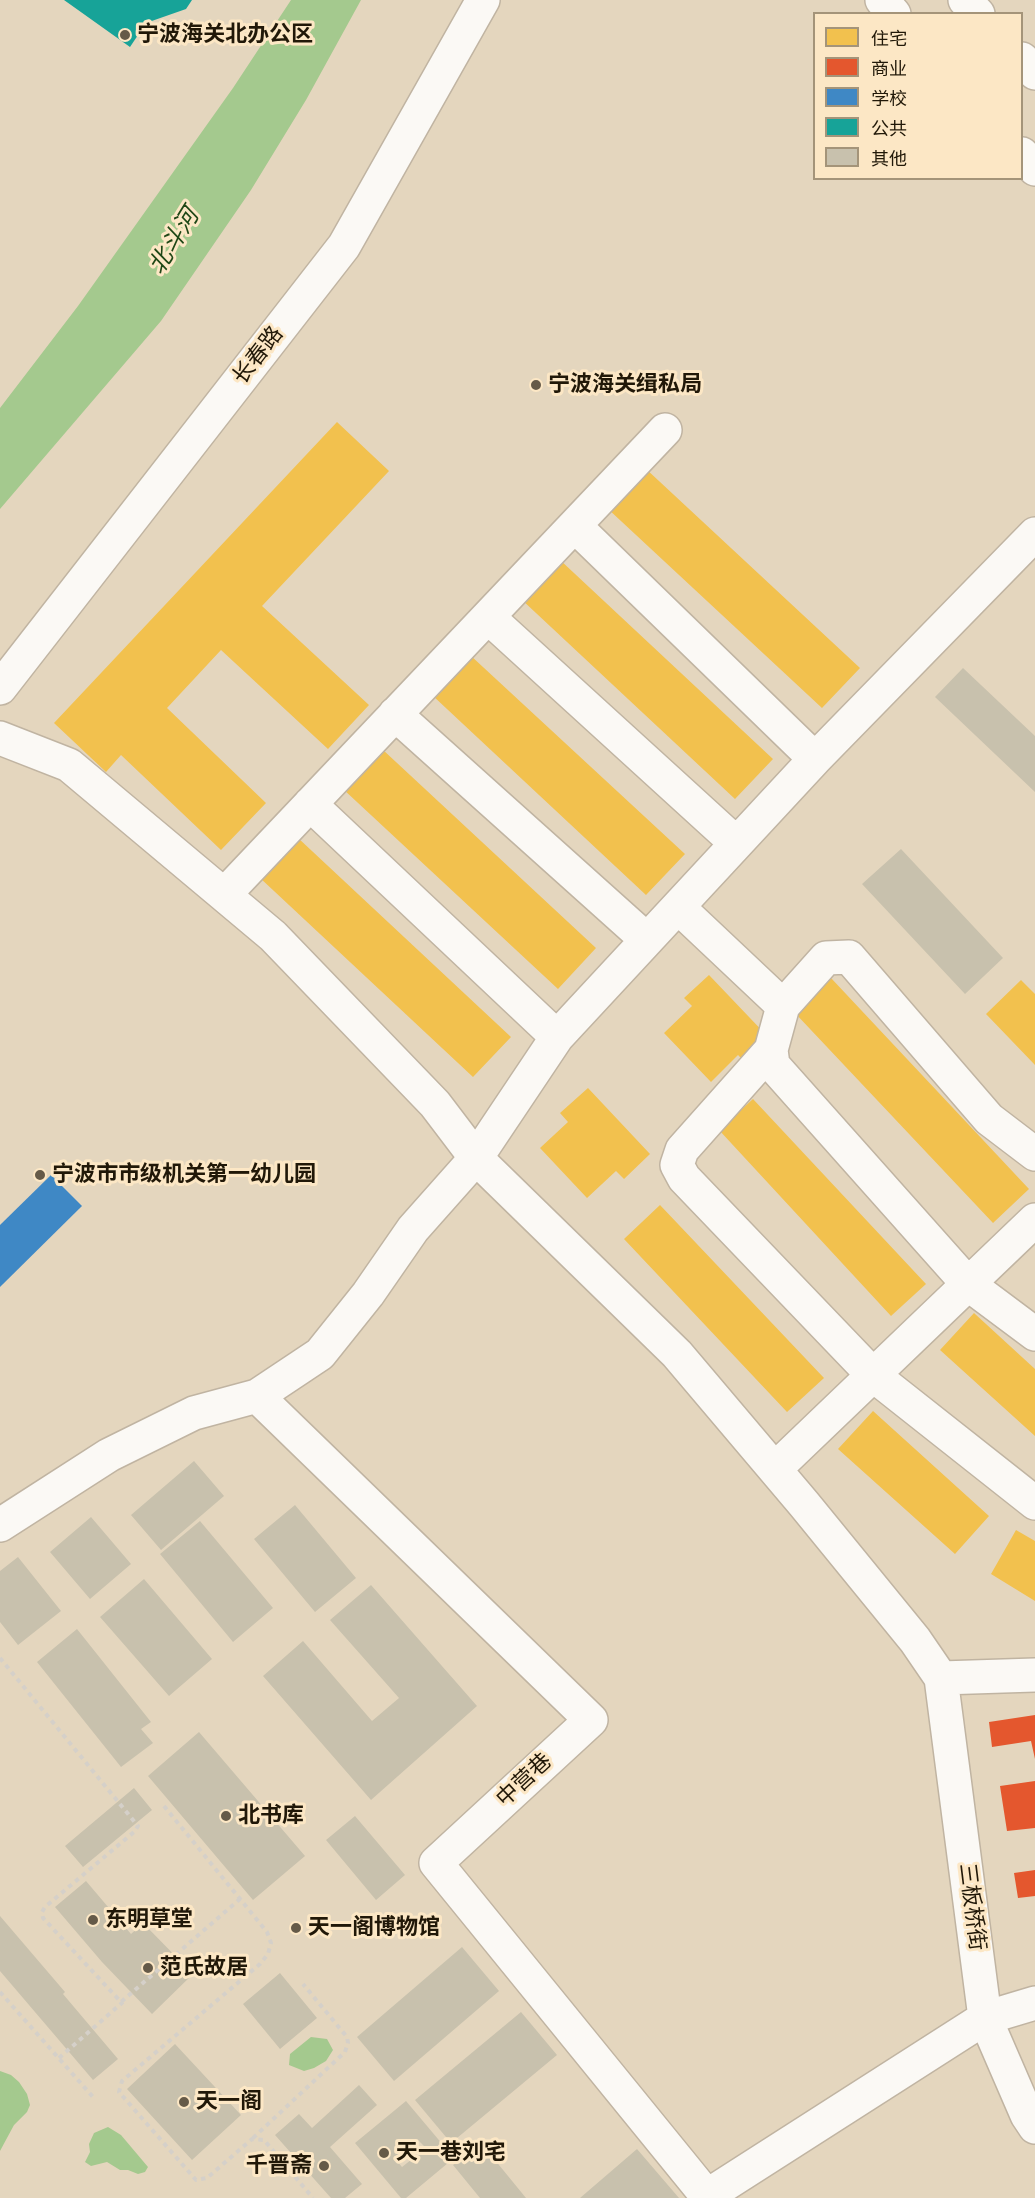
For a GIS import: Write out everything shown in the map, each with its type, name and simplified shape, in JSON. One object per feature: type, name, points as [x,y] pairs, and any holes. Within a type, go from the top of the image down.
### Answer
[{"type":"street","name":"长春路","points":[[0,688],[344,246],[483,0]]},
{"type":"street","points":[[882,0],[892,12]]},
{"type":"street","points":[[965,0],[976,12]]},
{"type":"street","points":[[1023,155],[1035,169]]},
{"type":"street","points":[[224,895],[665,430]]},
{"type":"street","points":[[575,526],[815,759]]},
{"type":"street","points":[[0,1525],[110,1455],[194,1413],[257,1396],[320,1354],[368,1294],[413,1229],[476,1158],[557,1037],[815,759],[1035,534]]},
{"type":"street","points":[[488,617],[736,843]]},
{"type":"street","points":[[395,714],[647,940]]},
{"type":"street","points":[[0,738],[69,765],[273,936],[435,1104],[476,1158],[677,1354],[915,1640],[941,1678],[1035,1675]]},
{"type":"street","points":[[310,804],[557,1037]]},
{"type":"street","points":[[678,907],[783,1006]]},
{"type":"street","points":[[1035,1154],[989,1119],[849,957],[826,958],[783,1006],[771,1050],[773,1065],[968,1284],[1035,1334]]},
{"type":"street","points":[[771,1050],[682,1150],[677,1165],[684,1178],[873,1375],[1035,1503]]},
{"type":"street","points":[[775,1469],[1035,1220]]},
{"type":"street","name":"中营巷","points":[[257,1396],[591,1720],[436,1863],[706,2197]]},
{"type":"street","name":"三板桥街","points":[[941,1678],[986,2018],[1027,2115],[1035,2127]]},
{"type":"street","points":[[706,2197],[986,2018],[1035,2003]]},
{"type":"path","points":[[0,1658],[138,1826],[134,1832],[45,1907],[42,1912],[43,1918],[123,2002]]},
{"type":"path","points":[[164,1806],[271,1938],[268,1954],[260,1964],[122,2081],[119,2088],[119,2092],[196,2180],[207,2178],[345,2052],[347,2037],[303,1984]]},
{"type":"path","points":[[59,2058],[240,1899]]},
{"type":"path","points":[[0,1992],[93,2097]]},
{"type":"path","points":[[252,2139],[264,2140],[313,2198]]},
{"type":"water","name":"北斗河","points":[[291,0],[361,0],[306,100],[251,190],[161,321],[0,509],[0,408],[78,306],[233,88]]},
{"type":"water","points":[[311,2037],[327,2039],[333,2050],[326,2061],[304,2071],[289,2065],[290,2054]]},
{"type":"water","points":[[0,2071],[11,2075],[19,2082],[27,2094],[30,2105],[27,2112],[14,2125],[0,2151]]},
{"type":"water","points":[[108,2127],[121,2135],[148,2167],[145,2172],[138,2174],[120,2170],[107,2162],[91,2166],[85,2162],[90,2152],[89,2144],[94,2133]]},
{"type":"building: 住宅","points":[[337,422],[389,471],[262,606],[369,705],[328,749],[221,650],[167,708],[266,803],[221,850],[121,755],[106,772],[54,723]]},
{"type":"building: 住宅","points":[[645,468],[860,668],[822,708],[607,508]]},
{"type":"building: 住宅","points":[[559,559],[773,759],[735,799],[521,599]]},
{"type":"building: 住宅","points":[[470,655],[685,854],[646,895],[432,695]]},
{"type":"building: 住宅","points":[[382,749],[596,948],[558,989],[343,789]]},
{"type":"building: 住宅","points":[[297,837],[511,1037],[473,1077],[259,877]]},
{"type":"building: 住宅","points":[[709,975],[770,1039],[745,1062],[738,1055],[711,1082],[664,1033],[692,1006],[684,998]]},
{"type":"building: 住宅","points":[[831,978],[1029,1189],[993,1223],[794,1012]]},
{"type":"building: 住宅","points":[[1021,980],[1035,994],[1035,1065],[986,1014]]},
{"type":"building: 住宅","points":[[588,1088],[650,1154],[624,1179],[616,1171],[587,1198],[540,1148],[568,1122],[560,1113]]},
{"type":"building: 住宅","points":[[753,1099],[926,1284],[891,1316],[719,1130]]},
{"type":"building: 住宅","points":[[660,1205],[824,1378],[787,1412],[624,1239]]},
{"type":"building: 住宅","points":[[974,1313],[1035,1369],[1035,1436],[940,1350]]},
{"type":"building: 住宅","points":[[873,1411],[989,1516],[955,1554],[838,1449]]},
{"type":"building: 住宅","points":[[1016,1530],[1035,1541],[1035,1601],[991,1574]]},
{"type":"building: 商业","points":[[1035,1715],[1035,1759],[1031,1741],[992,1747],[989,1722]]},
{"type":"building: 商业","points":[[1035,1781],[1035,1828],[1007,1831],[1000,1786]]},
{"type":"building: 商业","points":[[1035,1870],[1035,1896],[1018,1898],[1014,1873]]},
{"type":"building: 学校","points":[[51,1175],[82,1206],[0,1287],[0,1225]]},
{"type":"building: 公共","name":"宁波海关北办公区","points":[[64,0],[192,0],[186,9],[146,23],[130,47]]},
{"type":"building: 其他","points":[[963,668],[1035,736],[1035,792],[935,697]]},
{"type":"building: 其他","points":[[901,849],[1003,958],[965,994],[862,884]]},
{"type":"building: 其他","points":[[194,1461],[224,1496],[161,1550],[131,1515]]},
{"type":"building: 其他","points":[[295,1505],[356,1578],[315,1612],[254,1539]]},
{"type":"building: 其他","points":[[91,1517],[131,1564],[90,1599],[50,1552]]},
{"type":"building: 其他","points":[[200,1521],[273,1608],[233,1642],[160,1554]]},
{"type":"building: 其他","points":[[18,1557],[61,1611],[18,1645],[0,1622],[0,1571]]},
{"type":"building: 其他","points":[[144,1579],[212,1659],[169,1696],[100,1617]]},
{"type":"building: 其他","points":[[371,1585],[477,1706],[371,1800],[263,1676],[303,1641],[372,1721],[399,1698],[330,1620]]},
{"type":"building: 其他","points":[[77,1629],[151,1722],[141,1729],[153,1743],[121,1767],[37,1662]]},
{"type":"building: 其他","name":"北书库","points":[[199,1732],[305,1856],[253,1900],[148,1776]]},
{"type":"building: 其他","points":[[134,1788],[152,1810],[83,1867],[65,1846]]},
{"type":"building: 其他","points":[[355,1816],[405,1875],[376,1900],[326,1840]]},
{"type":"building: 其他","points":[[86,1881],[131,1934],[143,1923],[193,1974],[152,2014],[102,1962],[55,1907]]},
{"type":"building: 其他","points":[[0,1916],[118,2059],[93,2080],[0,1971]]},
{"type":"building: 其他","points":[[462,1947],[499,1991],[394,2081],[357,2037]]},
{"type":"building: 其他","points":[[280,1973],[317,2018],[280,2049],[243,2004]]},
{"type":"building: 其他","points":[[521,2012],[557,2055],[451,2143],[415,2100]]},
{"type":"building: 其他","name":"天一阁","points":[[175,2044],[241,2115],[192,2160],[127,2089]]},
{"type":"building: 其他","name":"千晋斋","points":[[359,2085],[377,2105],[330,2147],[362,2184],[345,2198],[331,2198],[275,2135],[299,2114],[312,2128]]},
{"type":"building: 其他","name":"天一巷刘宅","points":[[406,2101],[454,2158],[406,2198],[401,2198],[355,2143]],"holes":[[[419,2141],[426,2148],[402,2167],[396,2160]]]},
{"type":"building: 其他","points":[[481,2143],[526,2198],[480,2198],[453,2165]]},
{"type":"building: 其他","points":[[637,2149],[679,2198],[580,2198]]},
{"type":"place","name":"宁波海关北办公区","points":[[125,35]]},
{"type":"place","name":"宁波海关缉私局","points":[[536,385]]},
{"type":"place","name":"宁波市市级机关第一幼儿园","points":[[40,1175]]},
{"type":"place","name":"北书库","points":[[226,1816]]},
{"type":"place","name":"东明草堂","points":[[93,1920]]},
{"type":"place","name":"天一阁博物馆","points":[[296,1928]]},
{"type":"place","name":"范氏故居","points":[[148,1968]]},
{"type":"place","name":"天一阁","points":[[184,2102]]},
{"type":"place","name":"天一巷刘宅","points":[[384,2153]]},
{"type":"place","name":"千晋斋","points":[[324,2166]]}]
